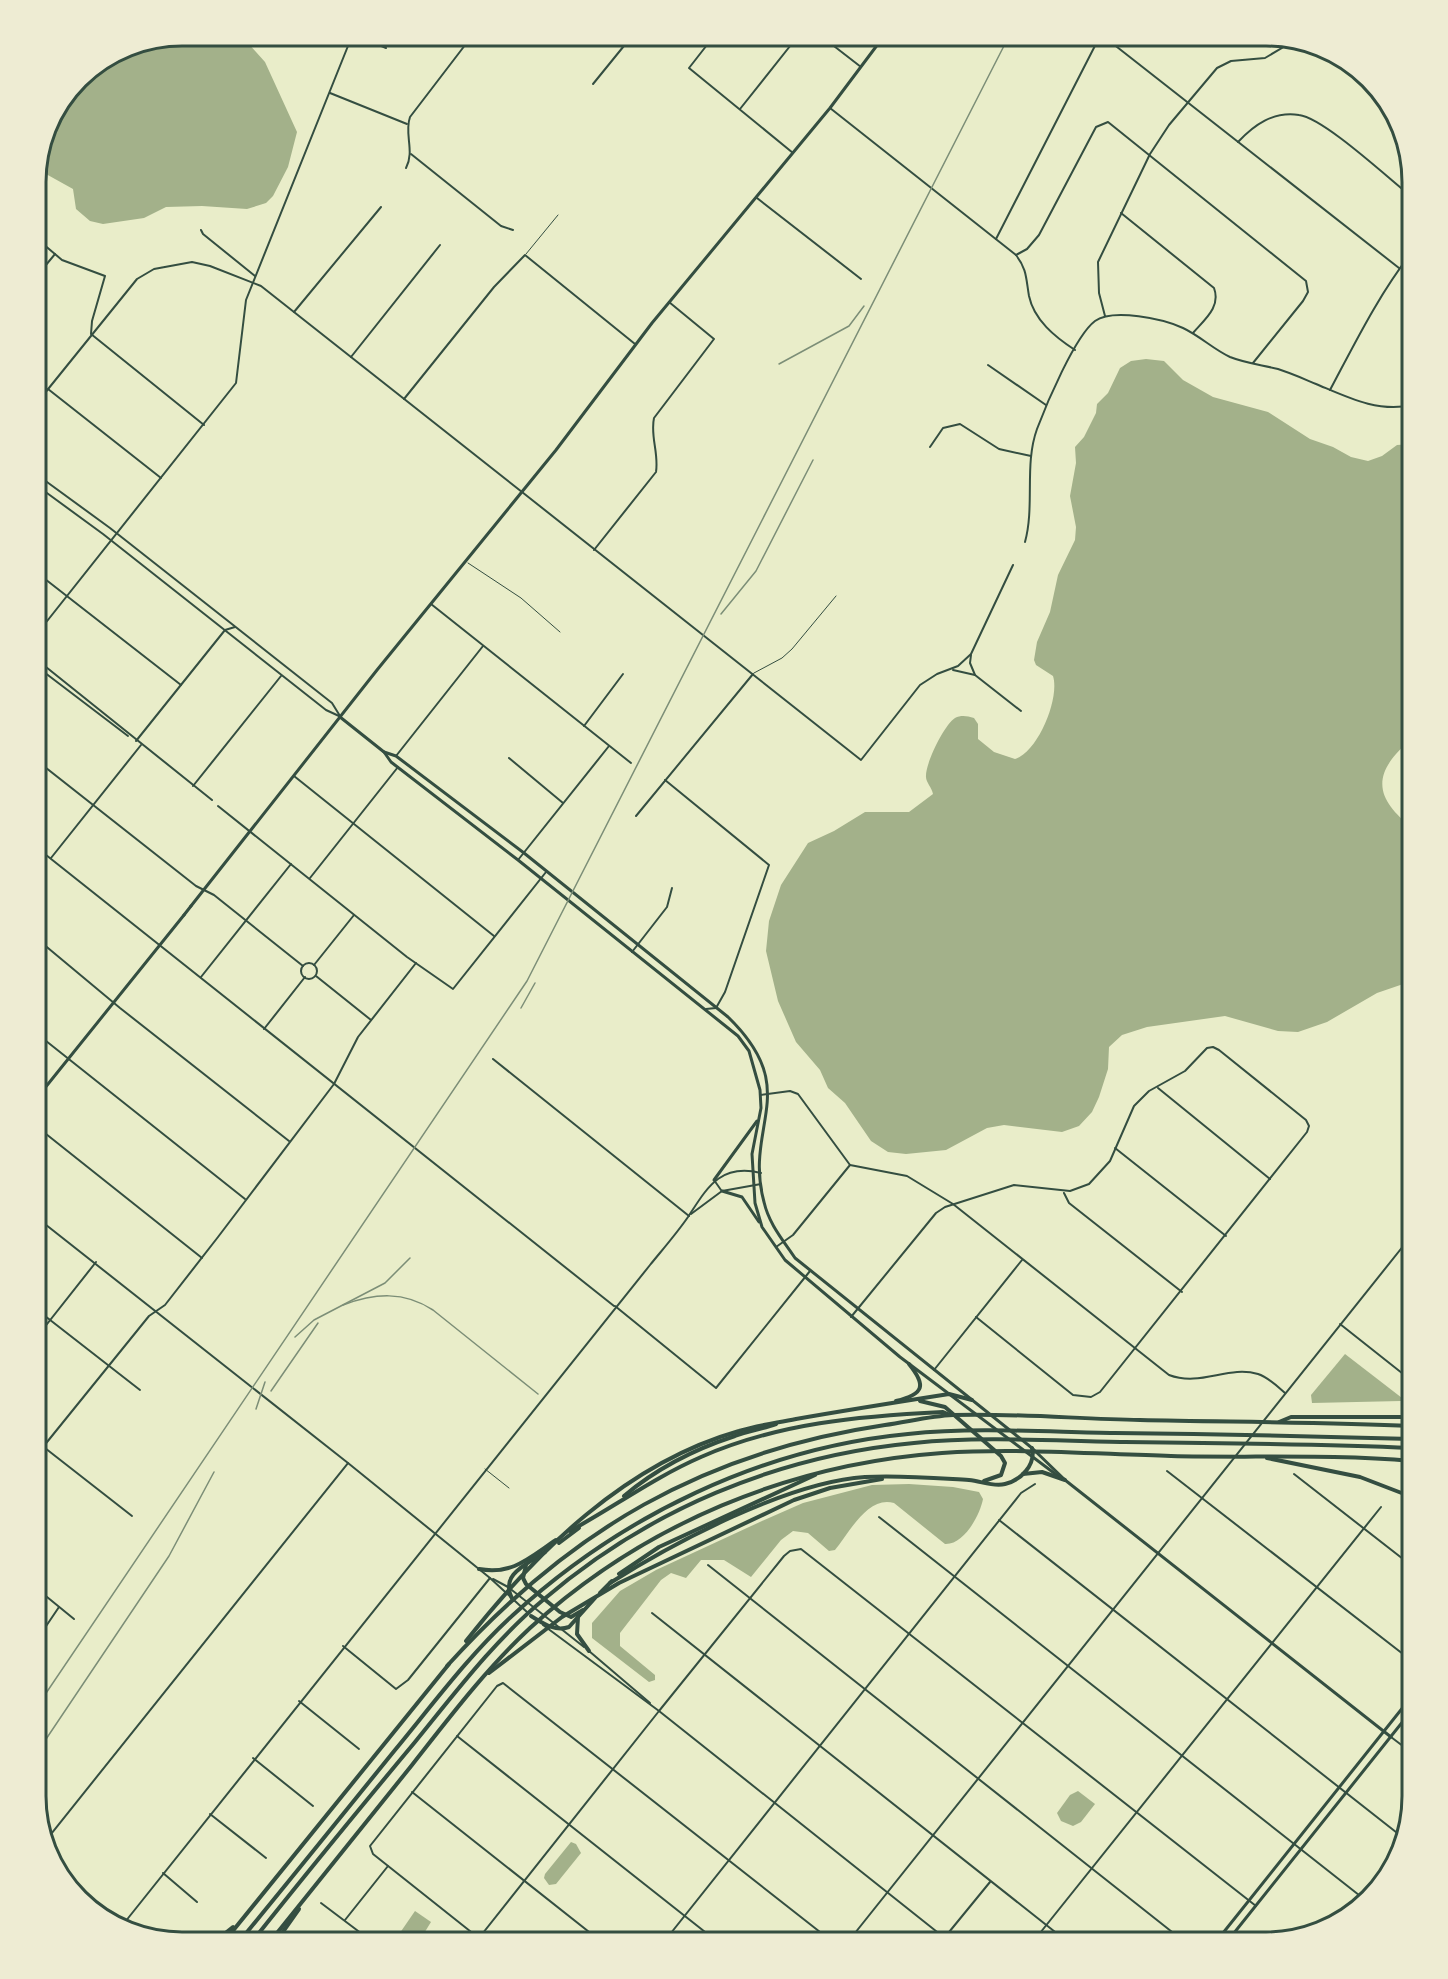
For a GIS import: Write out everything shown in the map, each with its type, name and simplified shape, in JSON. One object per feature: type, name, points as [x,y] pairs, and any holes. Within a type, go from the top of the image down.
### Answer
[{"type":"highway","points":[[869,1407],[917,1394],[921,1379],[909,1364]]},
{"type":"highway","points":[[231,1932],[499,1601],[589,1512],[628,1482],[674,1456],[737,1431],[949,1394],[972,1400]]},
{"type":"highway","points":[[905,1402],[924,1401],[945,1407],[1000,1456],[1005,1463],[1001,1475],[983,1481]]},
{"type":"highway","points":[[479,1569],[496,1572],[508,1570],[614,1504],[701,1457],[782,1430],[853,1418],[943,1412],[951,1415]]},
{"type":"highway","points":[[447,1666],[504,1606],[546,1570],[589,1538],[635,1509],[727,1464],[783,1445],[838,1432],[951,1415],[1402,1426]]},
{"type":"highway","points":[[1275,1424],[1292,1418],[1402,1417]]},
{"type":"highway","points":[[614,1504],[640,1482],[679,1460],[732,1437],[779,1423]]},
{"type":"highway","points":[[247,1932],[465,1665],[514,1614],[598,1547],[688,1496],[766,1465],[859,1440],[911,1433],[1021,1431],[1402,1439]]},
{"type":"highway","points":[[260,1932],[479,1664],[521,1620],[562,1584],[637,1531],[681,1506],[746,1479],[814,1460],[874,1447],[970,1441],[1034,1441],[1402,1448]]},
{"type":"highway","points":[[1022,1475],[1033,1460],[1032,1448]]},
{"type":"highway","points":[[278,1932],[485,1675],[531,1628],[616,1561],[678,1524],[752,1493],[818,1473],[916,1456],[986,1452],[1402,1461]]},
{"type":"highway","points":[[1260,1456],[1360,1477],[1402,1493]]},
{"type":"highway","points":[[610,1583],[666,1551],[768,1503],[848,1479],[897,1477],[1003,1484],[1032,1471],[1065,1480]]},
{"type":"highway","points":[[531,1616],[552,1628],[563,1629],[628,1567],[659,1547],[742,1506],[805,1481],[818,1473]]},
{"type":"highway","points":[[485,1675],[504,1664],[539,1634],[580,1605],[650,1569],[794,1500],[830,1488],[897,1477]]},
{"type":"highway","points":[[513,1600],[508,1587],[512,1576],[589,1520]]},
{"type":"highway","points":[[527,1564],[523,1571],[526,1584],[564,1615],[573,1617],[588,1606]]},
{"type":"highway","points":[[578,1617],[577,1634],[589,1651]]},
{"type":"highway","points":[[283,1932],[324,1874]]},
{"type":"highway","points":[[227,1932],[236,1925]]},
{"type":"main road","points":[[46,1087],[430,604],[522,492],[635,344],[830,108],[876,47]]},
{"type":"main road","points":[[340,717],[384,752],[398,767],[738,1036],[749,1051],[760,1095],[751,1171],[762,1227]]},
{"type":"main road","points":[[384,752],[396,756],[524,853],[747,1035],[764,1068],[768,1094],[761,1173],[763,1200],[770,1222],[795,1258],[1032,1448],[1065,1480],[1157,1554],[1391,1737]]},
{"type":"main road","points":[[398,767],[409,766]]},
{"type":"main road","points":[[450,807],[456,800]]},
{"type":"main road","points":[[714,1180],[747,1138],[759,1117]]},
{"type":"main road","points":[[722,1191],[742,1197],[776,1247],[804,1278],[909,1364],[1033,1460],[1065,1480]]},
{"type":"main road","points":[[1224,1932],[1402,1708]]},
{"type":"main road","points":[[1235,1932],[1402,1723]]},
{"type":"street","points":[[47,622],[229,393],[239,374],[244,307],[348,47]]},
{"type":"street","points":[[406,168],[411,154],[407,124],[414,108],[463,47]]},
{"type":"street","points":[[593,84],[623,47]]},
{"type":"street","points":[[705,47],[689,68],[793,153]]},
{"type":"street","points":[[740,109],[789,47]]},
{"type":"street","points":[[835,47],[861,67]]},
{"type":"street","points":[[996,239],[1096,47]]},
{"type":"street","points":[[1116,47],[1399,268]]},
{"type":"street","points":[[1105,316],[1098,293],[1098,262],[1150,154],[1187,103],[1217,68],[1231,61],[1265,58],[1282,48]]},
{"type":"street","points":[[330,93],[407,124]]},
{"type":"street","points":[[830,108],[1016,255],[1024,265],[1029,297],[1041,321],[1052,333],[1075,350]]},
{"type":"street","points":[[1238,142],[1252,127],[1266,119],[1300,115],[1320,124],[1402,189]]},
{"type":"street","points":[[1016,255],[1027,249],[1039,235],[1096,127],[1108,122],[1306,281],[1308,292],[1303,301],[1253,363]]},
{"type":"street","points":[[411,154],[501,226],[513,230]]},
{"type":"street","points":[[756,197],[861,279]]},
{"type":"street","points":[[294,312],[381,207]]},
{"type":"street","points":[[1122,213],[1214,288],[1217,297],[1215,307],[1194,333]]},
{"type":"street","points":[[201,230],[255,276]]},
{"type":"street","points":[[351,357],[440,245]]},
{"type":"street","points":[[47,247],[75,266],[105,276],[92,321],[92,334]]},
{"type":"street","points":[[47,264],[55,254]]},
{"type":"street","points":[[404,399],[494,287],[525,255],[635,344]]},
{"type":"street","points":[[161,478],[48,389],[132,284],[151,270],[188,262],[210,266],[261,286],[861,760],[920,685],[937,674],[951,670],[971,654]]},
{"type":"street","points":[[1330,390],[1402,264]]},
{"type":"street","points":[[594,550],[656,472],[658,460],[652,427],[654,418],[714,339],[669,302]]},
{"type":"street","points":[[1025,542],[1031,507],[1031,456],[1036,432],[1046,405],[1083,334],[1095,321],[1105,316],[1122,315],[1161,320],[1194,333],[1228,356],[1280,370],[1358,403],[1402,406]]},
{"type":"street","points":[[92,334],[204,424]]},
{"type":"street","points":[[988,365],[1046,405]]},
{"type":"street","points":[[930,447],[943,428],[960,424],[999,449],[1031,456]]},
{"type":"street","points":[[47,481],[332,703],[340,717]]},
{"type":"street","points":[[47,487],[54,486]]},
{"type":"street","points":[[47,492],[326,710],[340,717]]},
{"type":"street","points":[[975,675],[970,663],[971,654],[1013,564]]},
{"type":"street","points":[[47,580],[181,685]]},
{"type":"street","points":[[178,593],[184,586]]},
{"type":"street","points":[[430,604],[631,764]]},
{"type":"street","points":[[136,741],[225,630],[235,627]]},
{"type":"street","points":[[396,756],[483,646]]},
{"type":"street","points":[[47,668],[212,800]]},
{"type":"street","points":[[951,670],[975,675],[1021,711]]},
{"type":"street","points":[[47,674],[136,741]]},
{"type":"street","points":[[584,726],[623,674]]},
{"type":"street","points":[[636,816],[753,674]]},
{"type":"street","points":[[193,786],[282,675]]},
{"type":"street","points":[[51,858],[141,745]]},
{"type":"street","points":[[518,860],[609,746]]},
{"type":"street","points":[[509,758],[563,803]]},
{"type":"street","points":[[309,879],[398,767]]},
{"type":"street","points":[[47,768],[196,886],[246,920],[303,966]]},
{"type":"street","points":[[294,776],[494,936]]},
{"type":"street","points":[[665,780],[769,865],[739,958],[716,1008],[703,1008]]},
{"type":"street","points":[[218,806],[416,963],[453,989],[546,871]]},
{"type":"street","points":[[47,855],[716,1388],[810,1271]]},
{"type":"street","points":[[201,977],[291,864]]},
{"type":"street","points":[[632,951],[667,907],[672,888]]},
{"type":"street","points":[[314,965],[354,914]]},
{"type":"street","points":[[47,947],[289,1142]]},
{"type":"street","points":[[303,966],[309,963],[314,965],[317,968],[316,976]]},
{"type":"street","points":[[46,1444],[148,1316],[165,1305],[202,1258],[244,1199],[334,1084],[353,1046],[416,963]]},
{"type":"street","points":[[303,966],[302,972],[305,977]]},
{"type":"street","points":[[316,976],[371,1020]]},
{"type":"street","points":[[305,977],[316,976]]},
{"type":"street","points":[[264,1029],[305,977]]},
{"type":"street","points":[[46,1041],[244,1199]]},
{"type":"street","points":[[851,1317],[936,1213],[953,1204],[1014,1185],[1064,1191],[1081,1188],[1096,1178],[1115,1148],[1134,1106],[1149,1091],[1185,1071],[1207,1048],[1213,1047],[1219,1050],[1306,1120],[1309,1126],[1307,1132],[1106,1386],[1091,1397],[1073,1395],[976,1317]]},
{"type":"street","points":[[493,1059],[689,1216]]},
{"type":"street","points":[[1157,1087],[1270,1179]]},
{"type":"street","points":[[760,1095],[790,1090],[803,1098],[850,1165],[907,1176],[953,1204],[1169,1375],[1181,1380],[1193,1381],[1246,1372],[1259,1374],[1285,1393]]},
{"type":"street","points":[[46,1134],[202,1258]]},
{"type":"street","points":[[1115,1148],[1226,1236]]},
{"type":"street","points":[[776,1247],[784,1242],[850,1165]]},
{"type":"street","points":[[126,1921],[253,1758],[689,1216],[704,1189],[714,1180],[751,1171],[761,1173]]},
{"type":"street","points":[[714,1180],[722,1191]]},
{"type":"street","points":[[689,1216],[722,1191],[762,1184]]},
{"type":"street","points":[[1064,1191],[1065,1199],[1069,1203],[1182,1292]]},
{"type":"street","points":[[46,1226],[157,1310],[348,1463],[490,1578],[531,1616],[659,1711]]},
{"type":"street","points":[[856,1932],[1402,1247]]},
{"type":"street","points":[[934,1370],[1023,1259]]},
{"type":"street","points":[[46,1325],[96,1262]]},
{"type":"street","points":[[46,1317],[140,1390]]},
{"type":"street","points":[[1340,1324],[1402,1373]]},
{"type":"street","points":[[46,1449],[132,1516]]},
{"type":"street","points":[[51,1833],[348,1463]]},
{"type":"street","points":[[1167,1471],[1402,1653]]},
{"type":"street","points":[[1294,1474],[1402,1558]]},
{"type":"street","points":[[672,1932],[999,1520],[1023,1491],[1035,1484]]},
{"type":"street","points":[[1041,1932],[1381,1507]]},
{"type":"street","points":[[879,1517],[1359,1895]]},
{"type":"street","points":[[999,1520],[1397,1833]]},
{"type":"street","points":[[484,1932],[784,1556],[796,1549],[808,1552],[1256,1906]]},
{"type":"street","points":[[708,1565],[1172,1932]]},
{"type":"street","points":[[343,1646],[396,1689],[408,1680],[490,1578]]},
{"type":"street","points":[[490,1578],[508,1587],[563,1629],[659,1711],[937,1932]]},
{"type":"street","points":[[46,1596],[74,1619]]},
{"type":"street","points":[[46,1626],[59,1606]]},
{"type":"street","points":[[652,1613],[1055,1932]]},
{"type":"street","points":[[471,1932],[370,1850],[374,1840],[500,1684],[509,1685],[820,1932]]},
{"type":"street","points":[[299,1701],[359,1749]]},
{"type":"street","points":[[457,1736],[705,1932]]},
{"type":"street","points":[[1391,1737],[1402,1745]]},
{"type":"street","points":[[253,1758],[313,1806]]},
{"type":"street","points":[[412,1792],[589,1932]]},
{"type":"street","points":[[210,1814],[266,1858]]},
{"type":"street","points":[[345,1920],[388,1866]]},
{"type":"street","points":[[163,1874],[197,1902]]},
{"type":"street","points":[[949,1932],[990,1882]]},
{"type":"street","points":[[321,1903],[360,1932]]},
{"type":"lane","points":[[525,255],[558,215]]},
{"type":"lane","points":[[465,561],[521,598],[560,632]]},
{"type":"lane","points":[[753,674],[782,658],[792,649],[836,596]]},
{"type":"lane","points":[[486,1469],[509,1488]]},
{"type":"shaded area","points":[[252,47],[265,62],[297,132],[288,167],[273,196],[266,203],[247,209],[202,206],[166,207],[144,218],[103,224],[90,221],[76,209],[73,189],[47,175],[51,147],[60,122],[93,80],[130,57],[156,49]]},
{"type":"shaded area","points":[[1146,359],[1164,361],[1183,380],[1213,397],[1268,412],[1310,439],[1333,447],[1351,457],[1368,461],[1382,456],[1397,445],[1402,445],[1402,748],[1388,765],[1382,785],[1388,803],[1402,819],[1402,984],[1377,993],[1327,1022],[1298,1032],[1278,1031],[1225,1016],[1147,1027],[1122,1035],[1109,1047],[1108,1069],[1099,1097],[1092,1112],[1079,1126],[1062,1132],[1004,1125],[987,1128],[946,1150],[906,1154],[888,1152],[871,1141],[845,1103],[828,1088],[820,1070],[796,1042],[778,1001],[766,951],[769,921],[781,885],[808,843],[834,831],[865,812],[909,812],[933,794],[926,779],[929,763],[941,736],[955,718],[964,716],[974,718],[978,724],[978,739],[994,752],[1015,759],[1032,746],[1045,723],[1053,697],[1053,676],[1036,665],[1034,660],[1037,642],[1050,612],[1058,575],[1075,540],[1076,527],[1070,496],[1076,463],[1075,447],[1084,437],[1096,413],[1097,404],[1108,393],[1120,368],[1131,361]]},
{"type":"shaded area","points":[[1345,1354],[1402,1398],[1401,1401],[1312,1403],[1311,1395]]},
{"type":"shaded area","points":[[909,1484],[953,1487],[979,1492],[983,1499],[970,1528],[959,1540],[952,1543],[945,1544],[894,1503],[885,1502],[876,1505],[860,1517],[835,1550],[829,1551],[808,1533],[793,1531],[781,1540],[751,1577],[724,1560],[701,1560],[686,1578],[671,1573],[661,1580],[620,1633],[620,1646],[655,1675],[655,1680],[649,1682],[592,1638],[592,1623],[620,1591],[656,1570],[803,1503],[872,1485]]},
{"type":"shaded area","points":[[1078,1791],[1095,1804],[1081,1822],[1073,1826],[1061,1821],[1057,1813],[1070,1795]]},
{"type":"shaded area","points":[[571,1842],[576,1844],[581,1853],[556,1884],[549,1885],[544,1878],[545,1874]]},
{"type":"shaded area","points":[[415,1911],[431,1922],[425,1932],[401,1932]]},
{"type":"railway","points":[[46,1693],[527,981],[1003,47]]},
{"type":"railway","points":[[779,364],[849,326],[864,306]]},
{"type":"railway","points":[[721,614],[756,571],[813,460]]},
{"type":"railway","points":[[521,1008],[535,983]]},
{"type":"railway","points":[[295,1337],[314,1320],[385,1283],[410,1258]]},
{"type":"railway","points":[[343,1305],[378,1296],[400,1297],[422,1304],[433,1310],[538,1394]]},
{"type":"railway","points":[[271,1391],[318,1323]]},
{"type":"railway","points":[[256,1409],[265,1382]]},
{"type":"railway","points":[[46,1739],[169,1556],[214,1472]]}]
